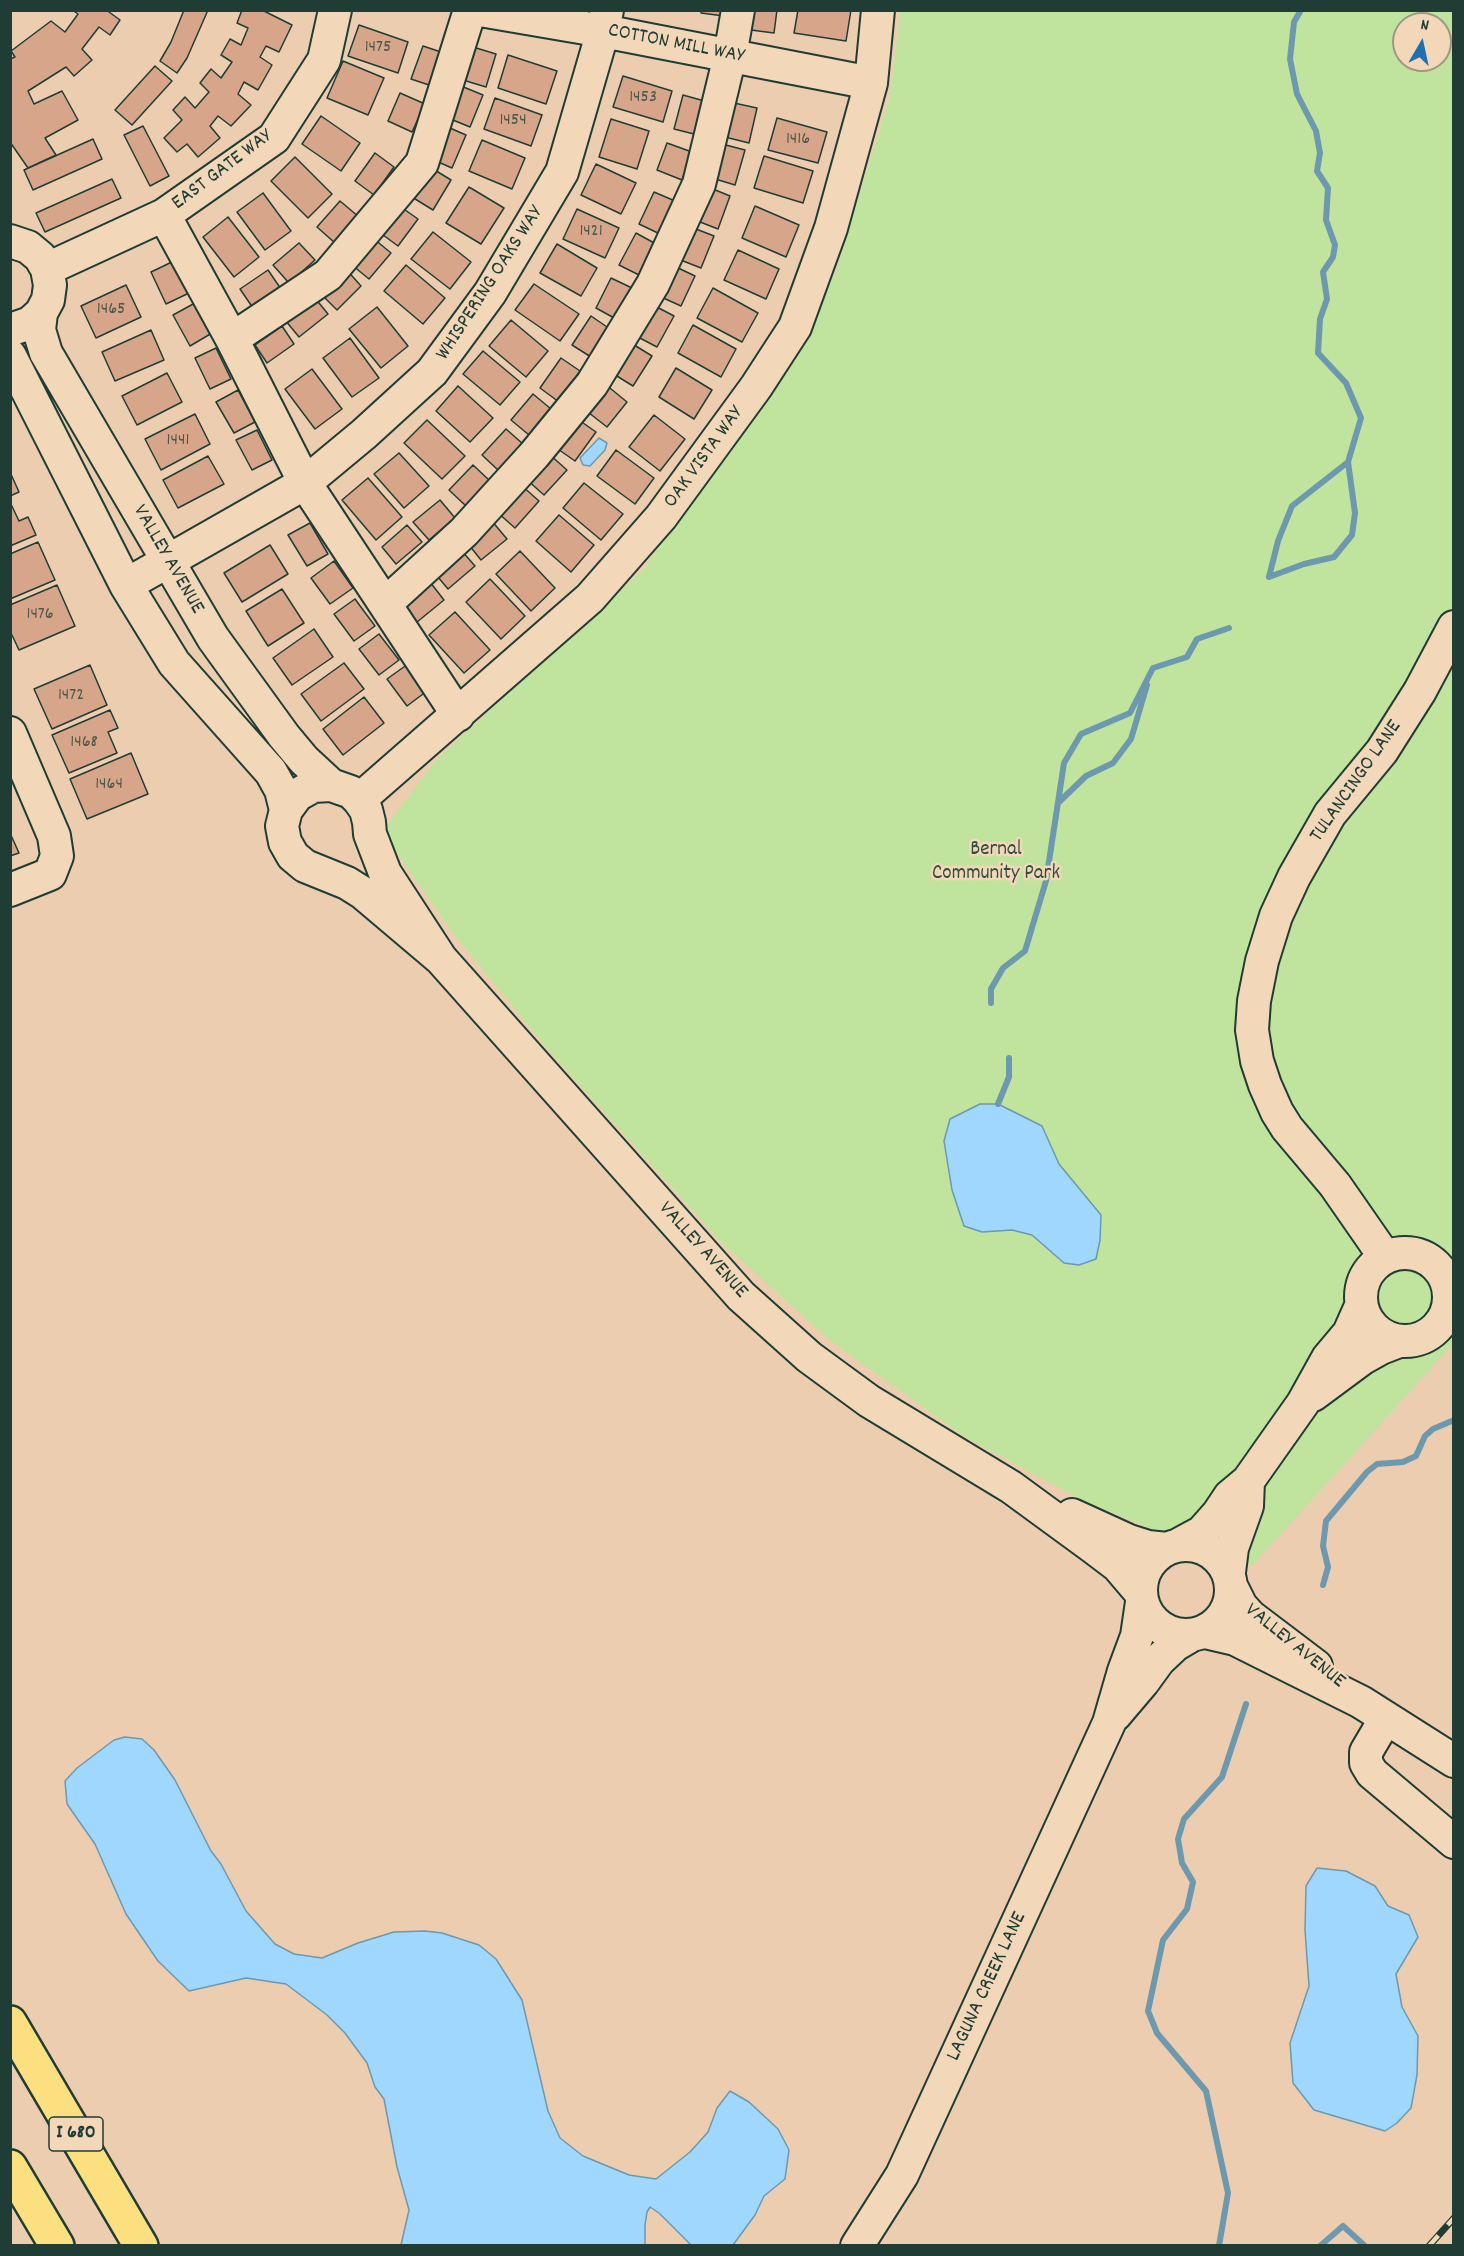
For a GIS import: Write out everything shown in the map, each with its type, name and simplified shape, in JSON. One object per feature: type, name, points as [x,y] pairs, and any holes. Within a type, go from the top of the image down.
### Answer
[{"type":"highway","name":"I 680","points":[[10,2023],[141,2246]]},
{"type":"highway","points":[[10,2167],[57,2246]]},
{"type":"street","name":"EAST GATE WAY","points":[[47,269],[164,215],[274,138],[324,60],[335,10]]},
{"type":"street","points":[[232,339],[328,275],[422,162],[470,10]]},
{"type":"street","name":"COTTON MILL WAY","points":[[480,10],[605,21],[730,56],[871,83]]},
{"type":"street","points":[[385,604],[465,532],[534,455],[592,384],[653,284],[699,184],[730,56],[738,10]]},
{"type":"street","name":"OAK VISTA WAY","points":[[359,800],[590,598],[662,517],[756,387],[795,327],[831,228],[871,83],[878,10]]},
{"type":"street","name":"WHISPERING OAKS WAY","points":[[126,585],[305,483],[364,434],[432,372],[489,293],[562,172],[605,21]]},
{"type":"street","points":[[164,215],[232,339],[305,483],[458,715]]},
{"type":"street","points":[[10,330],[30,324],[41,314],[48,300],[50,285],[47,269],[40,257],[28,247],[12,240]]},
{"type":"street","name":"VALLEY AVENUE","points":[[41,314],[39,330],[46,353],[213,638],[304,760],[331,785],[351,792],[359,800],[366,810],[370,834],[385,873],[441,959]]},
{"type":"street","name":"VALLEY AVENUE","points":[[10,356],[126,585],[174,663],[271,772],[281,790],[286,810],[282,826],[283,834],[292,856],[305,866],[363,893],[441,959],[741,1296],[809,1357],[869,1401],[1011,1487],[1118,1566],[1141,1598]]},
{"type":"street","name":"TULANCINGO LANE","points":[[1385,1257],[1335,1185],[1287,1128],[1277,1112],[1257,1061],[1252,1029],[1254,1001],[1269,939],[1294,877],[1330,814],[1382,751],[1420,691],[1454,627]]},
{"type":"street","points":[[10,733],[54,836],[57,856],[50,874],[10,891]]},
{"type":"street","points":[[286,810],[297,795],[313,786],[331,785]]},
{"type":"street","points":[[320,871],[337,870],[353,863],[364,850],[370,834]]},
{"type":"street","points":[[1422,1257],[1454,1246]]},
{"type":"street","points":[[1397,1253],[1422,1257],[1440,1270],[1451,1294],[1443,1321],[1426,1336],[1412,1341],[1386,1338],[1372,1328],[1361,1306],[1361,1292],[1365,1277],[1385,1257],[1397,1253]]},
{"type":"street","points":[[1248,1481],[1247,1506],[1232,1548],[1229,1606],[1220,1621],[1198,1634],[1170,1633],[1152,1620],[1141,1598],[1142,1580],[1146,1567],[1155,1556],[1202,1532],[1230,1496],[1248,1481],[1303,1403],[1328,1358],[1349,1333],[1361,1306]]},
{"type":"street","points":[[1303,1403],[1363,1358],[1399,1341]]},
{"type":"street","name":"VALLEY AVENUE","points":[[1011,1487],[1129,1542],[1148,1547],[1172,1547]]},
{"type":"street","points":[[1172,1547],[1194,1545],[1208,1550],[1220,1559],[1230,1580]]},
{"type":"street","name":"VALLEY AVENUE","points":[[1230,1580],[1241,1606],[1250,1616],[1373,1710]]},
{"type":"street","name":"LAGUNA CREEK LANE","points":[[857,2246],[902,2175],[1109,1723],[1137,1636],[1141,1598]]},
{"type":"street","name":"VALLEY AVENUE","points":[[1198,1634],[1235,1639],[1373,1710],[1454,1761]]},
{"type":"street","name":"LAGUNA CREEK LANE","points":[[1109,1723],[1159,1660],[1175,1645],[1198,1634]]},
{"type":"street","points":[[1373,1710],[1366,1752],[1366,1763],[1372,1773],[1454,1842]]},
{"type":"green space","name":"Bernal Community Park","points":[[900,11],[1453,11],[1453,1344],[1253,1565],[1157,1532],[1080,1499],[965,1437],[832,1342],[723,1244],[551,1053],[456,937],[382,832],[435,761],[644,569],[835,274],[890,96]]},
{"type":"water","points":[[599,438],[607,443],[605,450],[590,466],[583,465],[580,458]]},
{"type":"water","points":[[980,1104],[998,1104],[1042,1126],[1059,1164],[1101,1215],[1100,1240],[1096,1259],[1079,1265],[1064,1263],[1032,1235],[1012,1230],[982,1232],[964,1226],[952,1190],[944,1141],[950,1119]]},
{"type":"water","points":[[125,1737],[142,1739],[154,1750],[175,1780],[211,1851],[221,1864],[246,1911],[275,1944],[294,1954],[322,1958],[358,1943],[394,1932],[425,1931],[442,1933],[479,1945],[496,1959],[522,2000],[548,2111],[560,2138],[583,2156],[629,2175],[656,2179],[690,2152],[708,2132],[717,2108],[730,2091],[749,2102],[778,2129],[789,2150],[785,2179],[764,2196],[755,2215],[733,2245],[691,2245],[650,2207],[645,2225],[645,2245],[401,2245],[409,2210],[397,2167],[384,2099],[375,2087],[367,2063],[345,2033],[327,2015],[286,1984],[246,1978],[189,1991],[158,1961],[126,1914],[95,1844],[67,1804],[65,1781],[77,1768],[114,1740]]},
{"type":"water","points":[[1317,1868],[1346,1871],[1375,1886],[1388,1906],[1409,1915],[1418,1937],[1396,1974],[1402,2007],[1418,2036],[1417,2075],[1411,2108],[1397,2123],[1385,2131],[1314,2110],[1293,2083],[1290,2043],[1309,1986],[1305,1930],[1306,1886]]},
{"type":"building","points":[[72,10],[111,10],[109,12],[120,20],[110,35],[99,27],[82,49],[92,60],[74,76],[66,67],[28,91],[34,104],[62,91],[78,120],[45,138],[56,155],[28,168],[10,142],[10,59],[15,57],[11,51],[51,21],[65,32],[78,14]]},
{"type":"building","points":[[184,10],[208,10],[187,58],[177,73],[160,61],[171,42]]},
{"type":"building","points":[[242,10],[262,10],[292,25],[279,52],[266,46],[260,57],[272,65],[258,90],[244,82],[238,94],[251,105],[231,126],[218,116],[210,126],[220,138],[198,157],[187,144],[177,152],[164,138],[182,120],[173,110],[185,97],[195,108],[209,92],[200,83],[211,69],[221,78],[232,62],[221,55],[230,39],[241,45],[248,28],[237,23]]},
{"type":"building","points":[[701,10],[725,10],[724,16],[701,13]]},
{"type":"building","points":[[753,10],[777,10],[774,33],[751,30]]},
{"type":"building","points":[[798,10],[851,10],[846,41],[794,33]]},
{"type":"building","points":[[359,25],[408,42],[398,73],[348,56]]},
{"type":"building","points":[[423,46],[444,53],[432,86],[411,79]]},
{"type":"building","points":[[473,47],[496,54],[486,87],[463,80]]},
{"type":"building","points":[[508,55],[557,71],[546,104],[498,88]]},
{"type":"building","points":[[343,61],[384,78],[368,115],[327,98]]},
{"type":"building","points":[[155,66],[172,81],[132,125],[115,110]]},
{"type":"building","points":[[623,76],[672,91],[663,122],[613,107]]},
{"type":"building","points":[[461,86],[483,95],[470,127],[448,118]]},
{"type":"building","points":[[400,93],[425,104],[412,132],[388,121]]},
{"type":"building","points":[[683,95],[708,102],[698,135],[674,129]]},
{"type":"building","points":[[495,98],[542,115],[531,146],[484,129]]},
{"type":"building","points":[[734,103],[757,108],[749,143],[725,137]]},
{"type":"building","points":[[321,116],[360,143],[341,171],[302,144]]},
{"type":"building","points":[[777,118],[827,132],[818,163],[768,150]]},
{"type":"building","points":[[611,119],[649,131],[637,169],[599,157]]},
{"type":"building","points":[[443,125],[466,135],[452,168],[429,158]]},
{"type":"building","points":[[143,126],[169,176],[150,186],[124,135]]},
{"type":"building","points":[[93,139],[102,159],[33,190],[24,170]]},
{"type":"building","points":[[482,140],[525,158],[512,189],[469,171]]},
{"type":"building","points":[[667,143],[692,152],[682,180],[657,170]]},
{"type":"building","points":[[722,144],[745,150],[735,185],[712,178]]},
{"type":"building","points":[[375,153],[394,167],[374,195],[355,181]]},
{"type":"building","points":[[764,156],[813,171],[803,203],[754,188]]},
{"type":"building","points":[[295,157],[332,194],[308,218],[271,181]]},
{"type":"building","points":[[425,164],[451,180],[433,210],[407,194]]},
{"type":"building","points":[[596,164],[636,183],[621,214],[581,195]]},
{"type":"building","points":[[112,179],[121,198],[45,232],[36,213]]},
{"type":"building","points":[[469,187],[504,208],[481,244],[446,223]]},
{"type":"building","points":[[708,187],[730,196],[718,229],[695,220]]},
{"type":"building","points":[[654,192],[675,201],[660,234],[639,224]]},
{"type":"building","points":[[263,193],[291,231],[265,250],[237,212]]},
{"type":"building","points":[[340,201],[359,217],[335,243],[317,227]]},
{"type":"building","points":[[398,205],[418,219],[398,246],[379,232]]},
{"type":"building","points":[[755,206],[799,225],[786,257],[742,238]]},
{"type":"building","points":[[577,209],[619,228],[605,258],[563,239]]},
{"type":"building","points":[[228,217],[259,257],[234,277],[203,237]]},
{"type":"building","points":[[691,227],[714,236],[701,268],[678,259]]},
{"type":"building","points":[[433,232],[471,262],[450,289],[411,259]]},
{"type":"building","points":[[636,233],[656,244],[639,275],[619,265]]},
{"type":"building","points":[[373,238],[391,253],[369,279],[352,265]]},
{"type":"building","points":[[299,243],[315,260],[289,283],[273,265]]},
{"type":"building","points":[[557,244],[597,268],[581,296],[540,273]]},
{"type":"building","points":[[738,250],[779,269],[766,299],[724,280]]},
{"type":"building","points":[[174,261],[189,293],[166,304],[151,272]]},
{"type":"building","points":[[406,265],[445,298],[423,324],[384,291]]},
{"type":"building","points":[[674,266],[695,276],[681,306],[659,296]]},
{"type":"building","points":[[345,268],[361,286],[337,310],[320,293]]},
{"type":"building","points":[[268,270],[281,289],[253,308],[240,289]]},
{"type":"building","points":[[611,278],[632,288],[616,319],[596,308]]},
{"type":"building","points":[[534,284],[579,314],[560,341],[515,310]]},
{"type":"building","points":[[126,285],[141,317],[96,338],[81,306]]},
{"type":"building","points":[[713,288],[758,313],[742,342],[697,318]]},
{"type":"building","points":[[315,298],[328,314],[299,337],[285,320]]},
{"type":"building","points":[[195,303],[212,333],[190,346],[173,315]]},
{"type":"building","points":[[653,305],[674,316],[657,347],[636,336]]},
{"type":"building","points":[[377,307],[408,346],[381,368],[349,329]]},
{"type":"building","points":[[591,316],[610,329],[591,357],[572,345]]},
{"type":"building","points":[[511,320],[548,351],[526,377],[489,346]]},
{"type":"building","points":[[693,325],[736,349],[721,377],[678,353]]},
{"type":"building","points":[[282,326],[294,344],[267,363],[255,345]]},
{"type":"building","points":[[151,330],[164,360],[115,381],[102,352]]},
{"type":"building","points":[[350,338],[379,378],[352,397],[323,358]]},
{"type":"building","points":[[631,343],[652,356],[633,386],[612,373]]},
{"type":"building","points":[[216,348],[231,379],[210,389],[195,358]]},
{"type":"building","points":[[483,351],[520,382],[500,405],[463,374]]},
{"type":"building","points":[[561,358],[580,371],[559,402],[540,388]]},
{"type":"building","points":[[676,368],[712,390],[694,419],[659,397]]},
{"type":"building","points":[[312,369],[342,409],[315,429],[285,389]]},
{"type":"building","points":[[167,373],[182,402],[137,425],[122,396]]},
{"type":"building","points":[[605,384],[627,402],[607,427],[584,409]]},
{"type":"building","points":[[458,386],[493,418],[470,442],[436,411]]},
{"type":"building","points":[[238,390],[255,422],[234,433],[216,402]]},
{"type":"building","points":[[533,394],[551,409],[529,435],[511,420]]},
{"type":"building","points":[[195,414],[210,444],[161,470],[145,439]]},
{"type":"building","points":[[654,415],[685,439],[660,471],[629,447]]},
{"type":"building","points":[[576,418],[596,432],[575,461],[555,447]]},
{"type":"building","points":[[427,420],[465,456],[442,479],[404,443]]},
{"type":"building","points":[[506,429],[523,444],[498,470],[482,455]]},
{"type":"building","points":[[257,430],[272,460],[252,470],[236,440]]},
{"type":"building","points":[[616,450],[654,478],[635,504],[597,476]]},
{"type":"building","points":[[399,453],[429,486],[404,508],[374,474]]},
{"type":"building","points":[[549,454],[567,470],[544,495],[526,479]]},
{"type":"building","points":[[208,456],[224,484],[178,508],[163,480]]},
{"type":"building","points":[[473,465],[490,481],[466,506],[449,490]]},
{"type":"building","points":[[10,472],[19,492],[10,496]]},
{"type":"building","points":[[368,478],[402,517],[376,540],[342,500]]},
{"type":"building","points":[[584,483],[623,514],[601,540],[563,508]]},
{"type":"building","points":[[521,485],[539,501],[515,528],[497,512]]},
{"type":"building","points":[[440,500],[455,518],[429,540],[413,522]]},
{"type":"building","points":[[10,502],[19,521],[28,517],[36,535],[10,546]]},
{"type":"building","points":[[559,515],[594,545],[571,572],[536,541]]},
{"type":"building","points":[[491,520],[507,539],[481,560],[465,540]]},
{"type":"building","points":[[310,523],[328,554],[307,566],[288,535]]},
{"type":"building","points":[[407,525],[422,542],[396,564],[382,547]]},
{"type":"building","points":[[38,542],[55,580],[10,599],[10,554]]},
{"type":"building","points":[[270,545],[288,574],[242,602],[224,573]]},
{"type":"building","points":[[460,549],[475,566],[448,589],[433,571]]},
{"type":"building","points":[[520,551],[555,588],[531,611],[496,574]]},
{"type":"building","points":[[334,561],[353,588],[330,604],[311,578]]},
{"type":"building","points":[[490,579],[525,616],[501,639],[466,602]]},
{"type":"building","points":[[430,582],[444,600],[417,622],[403,604]]},
{"type":"building","points":[[57,585],[75,626],[19,650],[10,631],[10,605]]},
{"type":"building","points":[[282,589],[304,623],[268,646],[246,611]]},
{"type":"building","points":[[355,599],[375,626],[354,641],[334,614]]},
{"type":"building","points":[[455,612],[490,650],[464,673],[429,635]]},
{"type":"building","points":[[314,629],[333,657],[292,685],[273,658]]},
{"type":"building","points":[[379,634],[399,660],[379,675],[359,649]]},
{"type":"building","points":[[344,663],[364,689],[321,721],[301,694]]},
{"type":"building","points":[[408,664],[427,691],[407,706],[387,679]]},
{"type":"building","points":[[90,665],[107,705],[52,729],[34,689]]},
{"type":"building","points":[[364,697],[384,723],[343,755],[323,729]]},
{"type":"building","points":[[110,710],[118,728],[108,732],[117,753],[69,773],[52,735]]},
{"type":"building","points":[[131,753],[148,794],[87,819],[70,779]]},
{"type":"building","points":[[10,833],[19,853],[10,856]]},
{"type":"waterway","points":[[1269,577],[1278,541],[1292,506],[1348,462],[1361,418],[1346,383],[1318,353],[1320,319],[1327,299],[1323,272],[1333,257],[1335,245],[1326,220],[1328,188],[1317,171],[1320,153],[1316,131],[1297,94],[1290,59],[1294,22],[1301,10]]},
{"type":"waterway","points":[[1269,577],[1304,564],[1334,557],[1352,535],[1355,513],[1348,462]]},
{"type":"waterway","points":[[991,1003],[991,989],[1003,968],[1025,951],[1046,881],[1064,763],[1081,734],[1130,713],[1153,668],[1187,657],[1197,639],[1229,628]]},
{"type":"waterway","points":[[1058,803],[1086,776],[1113,763],[1131,739],[1147,685]]},
{"type":"waterway","points":[[998,1104],[1009,1077],[1009,1058]]},
{"type":"waterway","points":[[1323,1585],[1328,1567],[1323,1546],[1326,1521],[1367,1472],[1377,1464],[1403,1462],[1416,1456],[1425,1436],[1433,1429],[1454,1420]]},
{"type":"waterway","points":[[1219,2246],[1228,2193],[1206,2091],[1157,2033],[1148,2011],[1163,1940],[1187,1909],[1193,1882],[1182,1863],[1178,1839],[1184,1819],[1222,1777],[1246,1704]]},
{"type":"waterway","points":[[1320,2246],[1343,2226],[1365,2246]]},
{"type":"railway","points":[[1429,2246],[1454,2218]]}]
